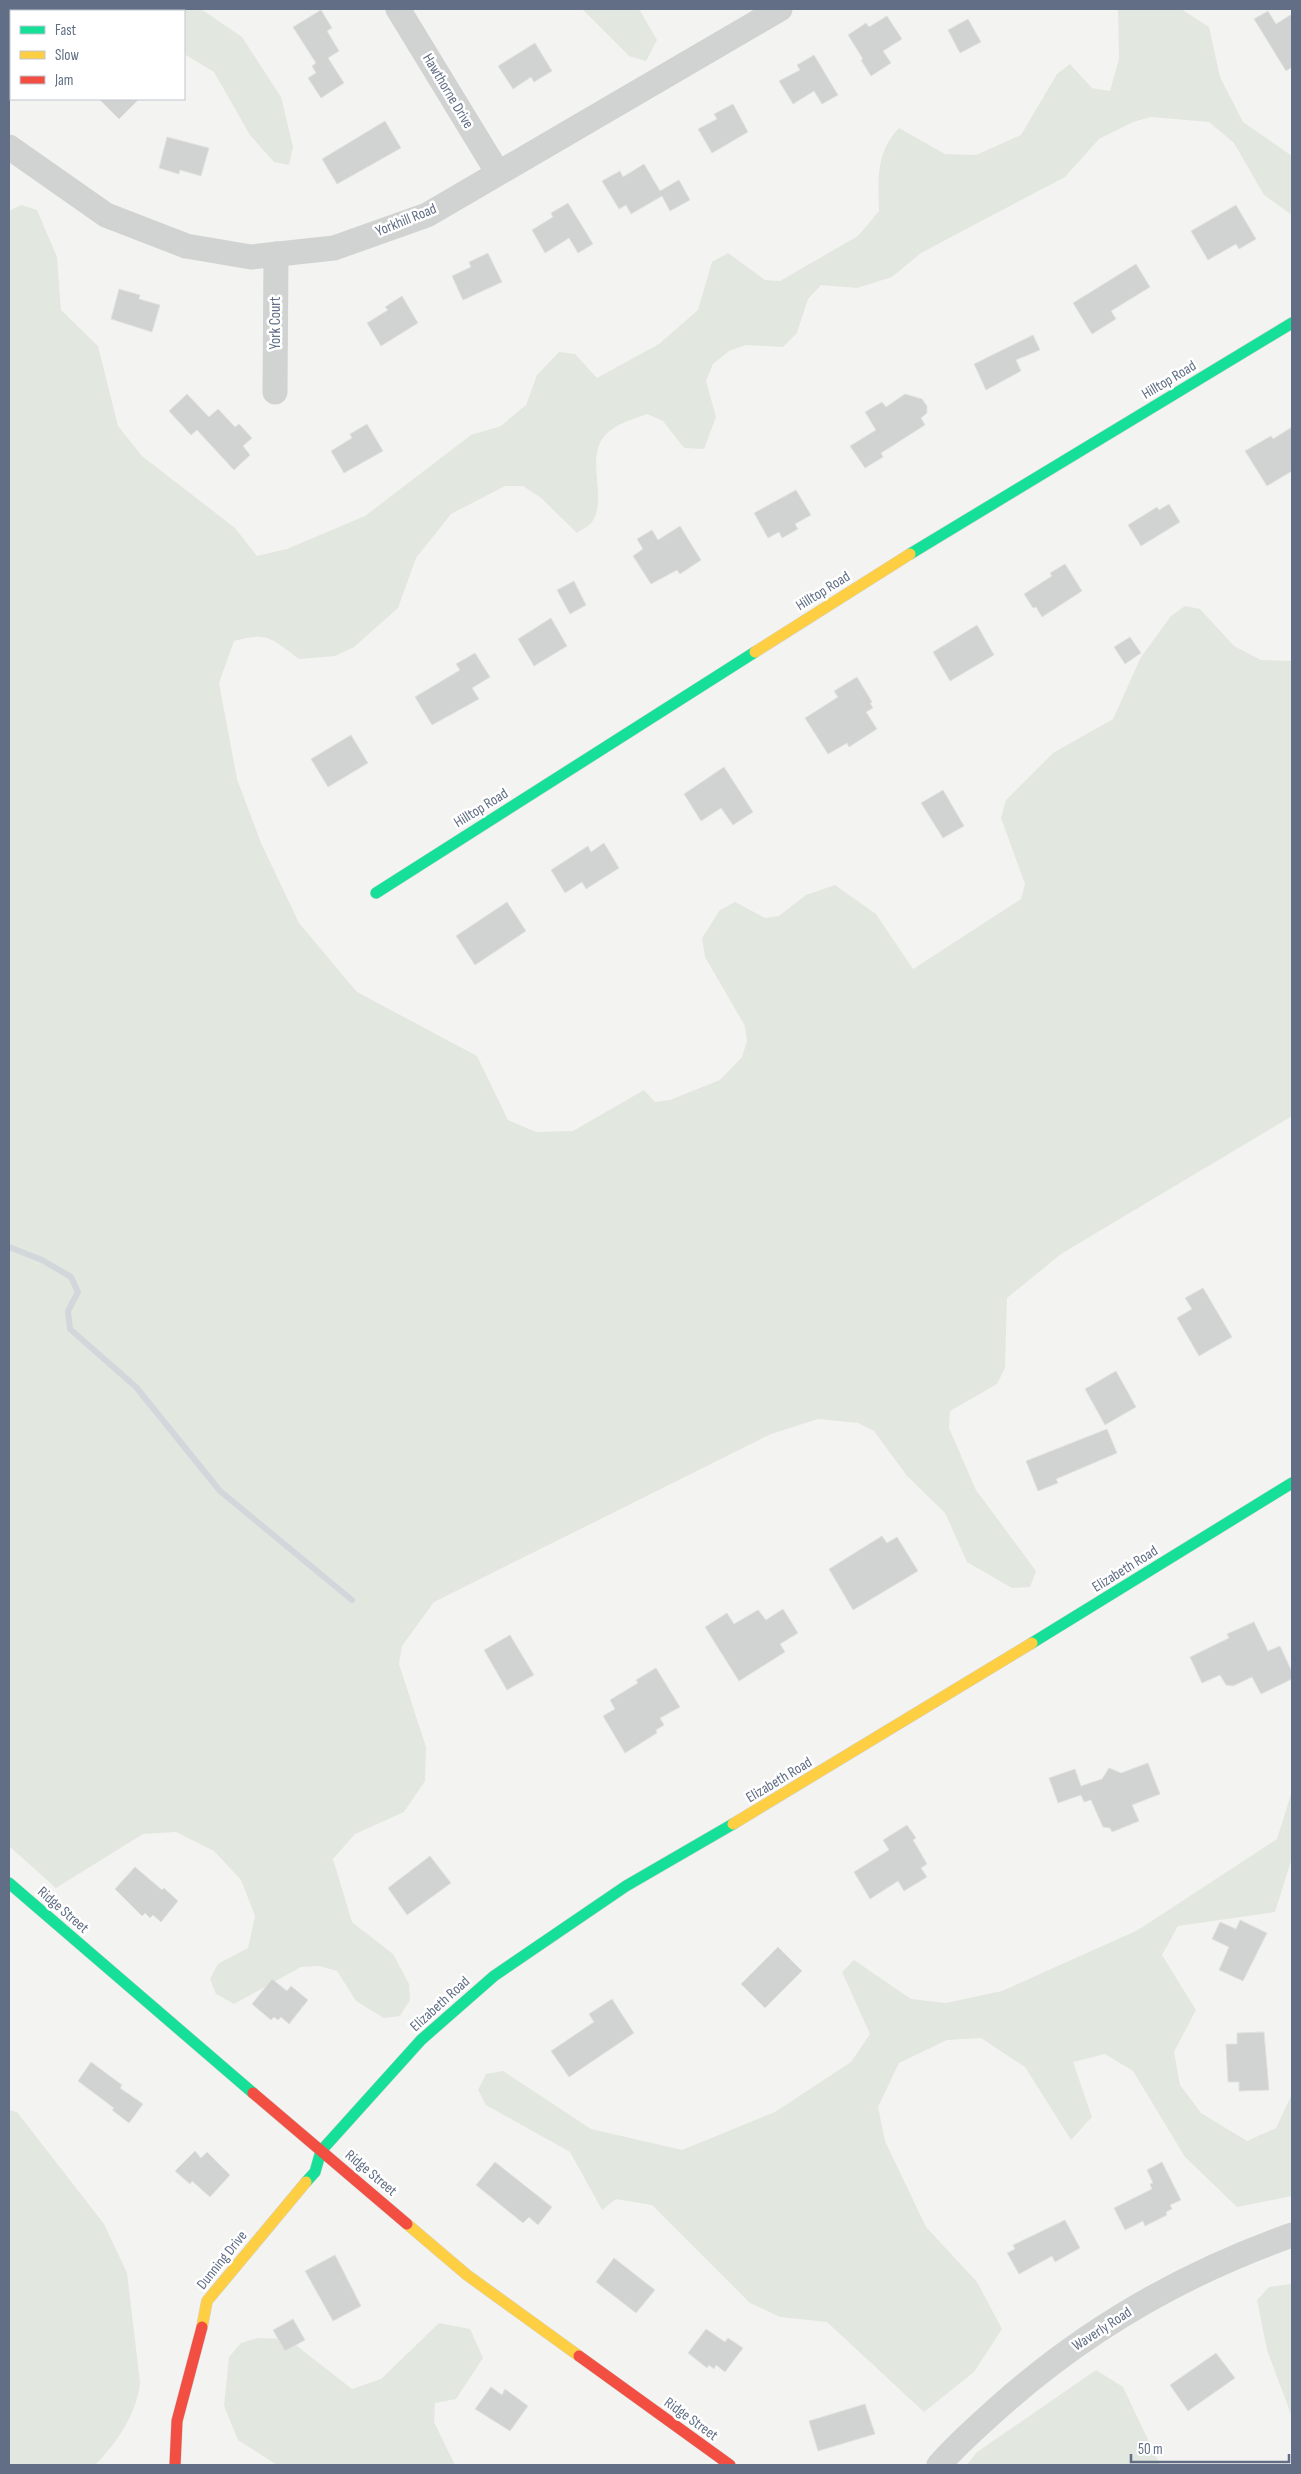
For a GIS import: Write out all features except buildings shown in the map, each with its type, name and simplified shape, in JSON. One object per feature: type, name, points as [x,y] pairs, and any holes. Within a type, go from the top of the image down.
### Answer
[{"type":"street","name":"Hawthorne Drive","points":[[398,9],[498,173]]},
{"type":"street","name":"Yorkhill Road","points":[[9,147],[106,214],[186,246],[251,257],[334,248],[427,214],[780,9]]},
{"type":"street","name":"York Court","points":[[275,392],[276,254]]},
{"type":"street","name":"Hilltop Road","points":[[376,893],[898,561],[1292,323]]},
{"type":"street","name":"Elizabeth Road","points":[[321,2151],[421,2040],[494,1976],[626,1886],[781,1796],[1292,1483]]},
{"type":"street","name":"Ridge Street","points":[[9,1883],[468,2275],[730,2465]]},
{"type":"street","name":"Dunning Drive","points":[[175,2465],[177,2421],[201,2332],[207,2301],[316,2172],[321,2151]]},
{"type":"street","name":"Waverly Road","points":[[939,2465],[957,2444],[1037,2373],[1120,2316],[1181,2282],[1238,2254],[1292,2235]]},
{"type":"shaded area","points":[[201,9],[242,37],[281,97],[293,147],[289,165],[274,162],[250,135],[214,72],[185,55],[185,10],[150,10]]},
{"type":"shaded area","points":[[582,9],[639,9],[657,40],[646,61],[629,56]]},
{"type":"shaded area","points":[[1118,9],[1181,9],[1209,27],[1220,77],[1243,122],[1292,156],[1292,215],[1264,195],[1234,143],[1209,122],[1151,117],[1133,122],[1099,139],[1065,177],[921,253],[892,277],[857,288],[821,285],[808,299],[797,333],[783,347],[746,345],[729,351],[713,364],[706,381],[716,417],[704,449],[684,448],[663,421],[647,414],[612,429],[603,438],[598,447],[596,457],[598,502],[596,512],[592,522],[577,533],[540,497],[523,486],[505,486],[451,514],[416,558],[398,608],[354,647],[335,656],[299,659],[270,639],[263,637],[245,638],[234,641],[219,683],[237,779],[261,843],[299,923],[357,992],[477,1056],[508,1120],[536,1132],[573,1131],[644,1090],[655,1102],[670,1100],[720,1080],[742,1057],[747,1041],[745,1026],[705,957],[702,938],[720,910],[735,902],[765,918],[779,916],[806,895],[835,885],[876,914],[913,969],[1021,899],[1025,884],[1001,818],[1006,800],[1053,753],[1113,719],[1141,657],[1171,616],[1185,606],[1200,609],[1234,646],[1261,660],[1292,661],[1292,1116],[1061,1254],[1007,1298],[1005,1368],[997,1384],[950,1411],[949,1428],[976,1490],[1036,1571],[1030,1587],[1012,1588],[967,1562],[945,1513],[907,1476],[874,1431],[858,1423],[818,1419],[771,1434],[434,1602],[402,1646],[399,1664],[426,1747],[425,1781],[404,1812],[355,1834],[333,1859],[352,1922],[393,1954],[409,1984],[410,2000],[400,2016],[384,2018],[356,2001],[337,1971],[319,1966],[301,1967],[234,2004],[216,1994],[210,1979],[218,1964],[248,1948],[255,1916],[241,1880],[214,1851],[176,1832],[143,1834],[56,1888],[9,1846],[9,211],[21,205],[37,210],[57,257],[61,310],[98,346],[118,426],[142,456],[235,528],[257,556],[287,549],[365,516],[471,435],[501,426],[526,405],[537,375],[559,352],[575,354],[597,378],[659,344],[698,310],[712,262],[728,253],[765,280],[780,281],[858,236],[879,211],[878,188],[882,156],[891,137],[899,128],[945,154],[976,155],[1021,135],[1057,74],[1070,64],[1092,88],[1110,91],[1119,59]]},
{"type":"shaded area","points":[[1292,1791],[1292,1858],[1275,1912],[1178,1926],[1162,1955],[1196,2010],[1174,2052],[1180,2085],[1201,2113],[1247,2141],[1276,2128],[1292,2094],[1292,2196],[1237,2207],[1185,2157],[1133,2071],[1105,2054],[1073,2062],[1092,2117],[1071,2140],[1025,2067],[981,2038],[947,2040],[899,2063],[878,2107],[885,2141],[926,2227],[977,2282],[1002,2329],[974,2372],[924,2412],[827,2322],[780,2317],[750,2303],[652,2205],[616,2199],[602,2210],[570,2152],[486,2105],[478,2090],[486,2074],[503,2071],[591,2129],[682,2150],[775,2112],[851,2062],[870,2034],[842,1972],[854,1960],[911,1999],[946,2003],[1002,1991],[1138,1930],[1277,1839]]},
{"type":"shaded area","points":[[9,2110],[17,2112],[104,2224],[127,2273],[140,2382],[135,2405],[125,2427],[95,2465],[9,2465]]},
{"type":"shaded area","points":[[1292,2284],[1292,2417],[1267,2350],[1257,2300],[1269,2287]]},
{"type":"shaded area","points":[[439,2323],[470,2329],[483,2358],[456,2399],[435,2403],[434,2422],[455,2465],[277,2465],[238,2440],[224,2406],[229,2357],[241,2343],[258,2338],[288,2339],[352,2389],[381,2379]]},
{"type":"shaded area","points":[[1096,2370],[1123,2387],[1160,2465],[967,2465],[977,2452]]},
{"type":"waterway","points":[[9,1247],[42,1260],[71,1277],[78,1292],[68,1311],[70,1329],[136,1387],[220,1491],[352,1600]]},
{"type":"traffic: fast","points":[[910,554],[1292,323]]},
{"type":"traffic: fast","points":[[376,893],[755,652]]},
{"type":"traffic: fast","points":[[1032,1643],[1292,1483]]},
{"type":"traffic: fast","points":[[306,2182],[315,2172],[321,2151],[421,2040],[494,1976],[626,1886],[733,1824]]},
{"type":"traffic: fast","points":[[9,1883],[253,2093]]},
{"type":"traffic: slow","points":[[755,652],[910,554]]},
{"type":"traffic: slow","points":[[733,1824],[1032,1643]]},
{"type":"traffic: slow","points":[[202,2327],[207,2301],[306,2182]]},
{"type":"traffic: slow","points":[[407,2224],[467,2275],[579,2356]]},
{"type":"traffic: jam","points":[[253,2093],[407,2224]]},
{"type":"traffic: jam","points":[[175,2465],[177,2421],[202,2327]]},
{"type":"traffic: jam","points":[[579,2356],[730,2465]]}]
